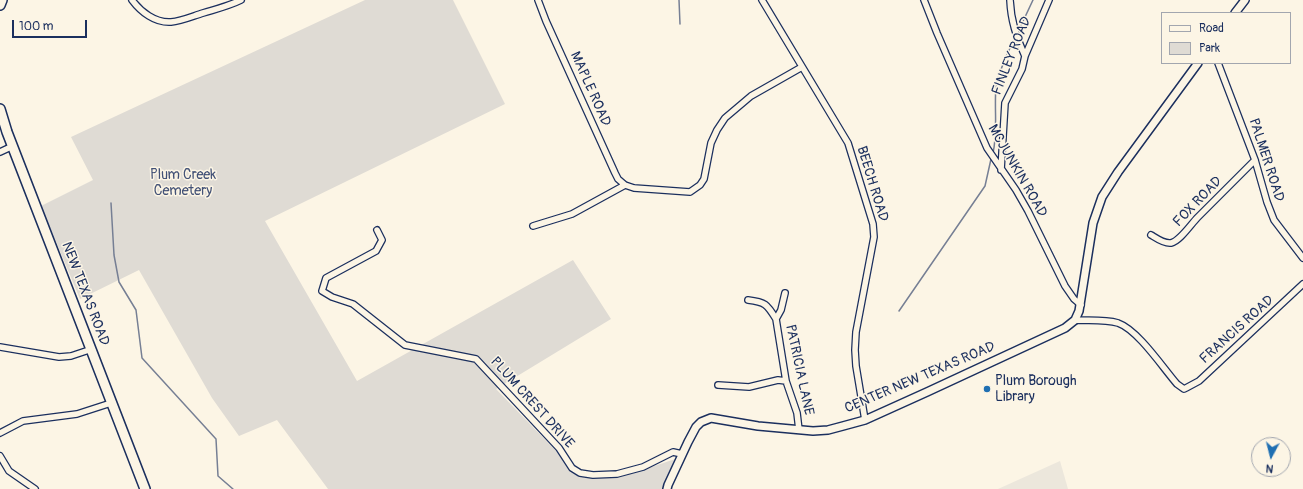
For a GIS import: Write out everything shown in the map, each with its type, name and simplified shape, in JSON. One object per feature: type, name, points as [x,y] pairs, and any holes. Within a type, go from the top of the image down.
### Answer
[{"type":"main road","points":[[0,5],[2,0]]},
{"type":"main road","name":"NEW TEXAS ROAD","points":[[0,109],[145,489]]},
{"type":"street","points":[[132,0],[145,13],[156,19],[170,22],[225,7],[240,0]]},
{"type":"street","name":"MAPLE ROAD","points":[[538,0],[546,21],[618,179],[625,185]]},
{"type":"street","name":"BEECH ROAD","points":[[762,0],[848,143],[862,185],[874,232],[864,297],[856,332],[855,350],[856,366],[865,420]]},
{"type":"street","name":"MCJUNKIN ROAD","points":[[924,0],[936,33],[986,148],[1016,190],[1028,210],[1066,286],[1074,299],[1081,305]]},
{"type":"street","points":[[1010,0],[1012,21],[1016,37],[1024,56]]},
{"type":"street","name":"FINLEY ROAD","points":[[1001,170],[1005,103],[1022,69],[1024,56],[1049,0]]},
{"type":"street","points":[[1236,12],[1245,0]]},
{"type":"street","points":[[1075,320],[1081,305],[1093,223],[1102,197],[1118,172],[1197,64]]},
{"type":"street","name":"PALMER ROAD","points":[[1218,64],[1255,160],[1267,202],[1274,220],[1303,258]]},
{"type":"street","points":[[533,226],[572,214],[625,185],[634,188],[690,192],[700,185],[704,179],[711,143],[725,118],[751,96],[802,67]]},
{"type":"street","points":[[0,152],[13,146]]},
{"type":"street","name":"FOX ROAD","points":[[1151,235],[1171,243],[1180,238],[1255,160]]},
{"type":"street","name":"PLUM CREST DRIVE","points":[[377,230],[382,240],[376,251],[326,278],[322,291],[332,297],[353,304],[405,345],[476,359],[554,442],[572,468],[580,473],[593,476],[617,474],[643,468],[673,452],[682,454]]},
{"type":"street","name":"FRANCIS ROAD","points":[[1075,320],[1110,321],[1129,329],[1177,384],[1184,389],[1199,381],[1303,284]]},
{"type":"street","name":"PATRICIA LANE","points":[[785,293],[781,310],[776,319],[786,381],[797,413],[799,430]]},
{"type":"street","points":[[748,300],[760,301],[766,304],[776,319]]},
{"type":"street","name":"CENTER NEW TEXAS ROAD","points":[[667,489],[682,454],[696,427],[701,422],[711,418],[758,426],[813,431],[828,430],[865,420],[1048,337],[1065,328],[1075,320]]},
{"type":"street","points":[[0,347],[59,357],[70,356],[92,349]]},
{"type":"street","points":[[718,385],[748,387],[778,380],[786,381]]},
{"type":"street","points":[[0,433],[23,421],[77,414],[111,403]]},
{"type":"street","points":[[0,456],[9,471],[35,489]]},
{"type":"shaded area","points":[[1060,461],[1068,489],[998,489]]},
{"type":"green space","name":"Plum Creek Cemetery","points":[[365,0],[453,0],[505,104],[265,221],[357,381],[573,260],[611,319],[496,389],[560,455],[576,474],[598,478],[612,477],[676,459],[663,489],[328,489],[277,420],[239,436],[212,398],[139,270],[80,299],[41,206],[93,180],[71,137]]},
{"type":"waterway","points":[[679,0],[680,24]]},
{"type":"waterway","points":[[1018,32],[1033,0]]},
{"type":"waterway","points":[[993,153],[995,136],[996,86],[1015,37]]},
{"type":"waterway","points":[[899,311],[985,186],[991,159]]},
{"type":"waterway","points":[[111,203],[114,255],[119,282],[136,310],[142,358],[216,439],[218,476],[233,489]]},
{"type":"place","name":"Plum Borough Library","points":[[987,389]]}]
